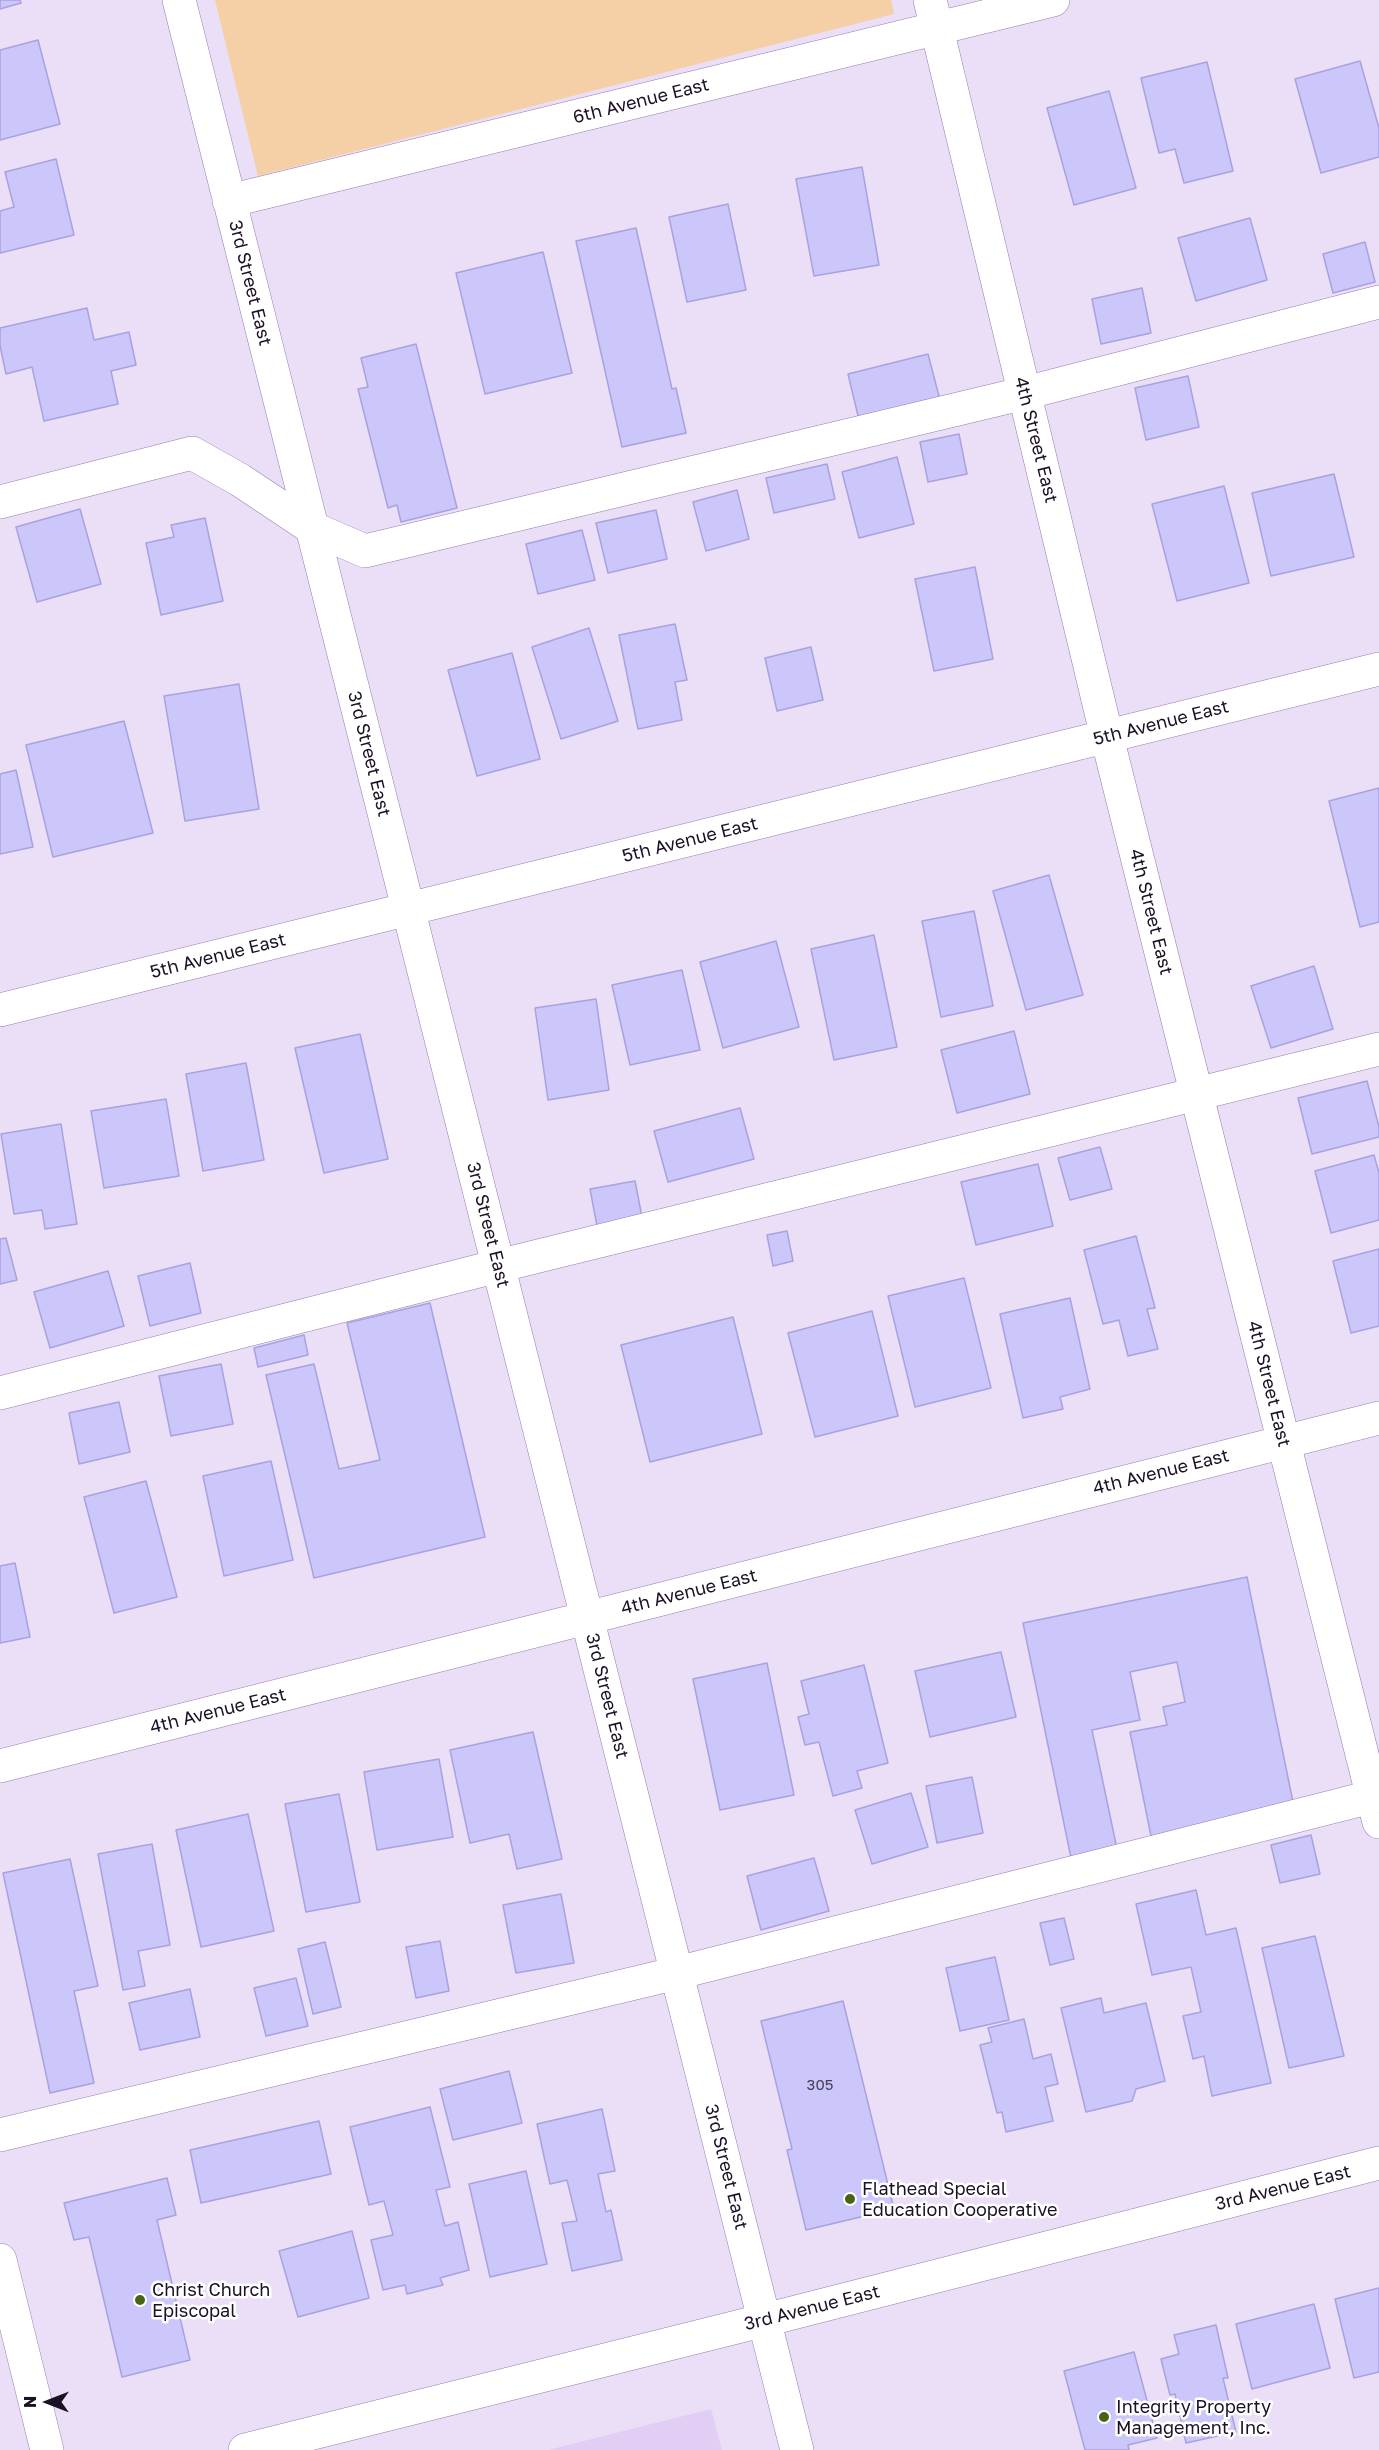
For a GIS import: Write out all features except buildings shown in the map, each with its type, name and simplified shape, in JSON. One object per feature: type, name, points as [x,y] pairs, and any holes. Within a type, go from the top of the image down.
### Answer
[{"type":"street","name":"3rd Street East","points":[[179,0],[797,2450]]},
{"type":"street","name":"6th Avenue East","points":[[230,201],[934,15],[1053,0]]},
{"type":"street","name":"4th Street East","points":[[934,15],[1107,737],[1283,1441],[1377,1805]]},
{"type":"street","points":[[0,502],[192,453],[240,480],[312,528],[365,551],[1025,393],[1379,302]]},
{"type":"street","name":"5th Avenue East","points":[[0,1010],[1379,669]]},
{"type":"street","points":[[0,1393],[498,1266],[1379,1049]]},
{"type":"street","name":"4th Avenue East","points":[[0,1766],[1379,1418]]},
{"type":"street","points":[[0,2135],[1377,1805]]},
{"type":"street","name":"3rd Avenue East","points":[[245,2450],[1379,2163]]},
{"type":"street","points":[[0,2260],[47,2450]]},
{"type":"shaded area","points":[[215,0],[891,0],[894,14],[258,176]]},
{"type":"shaded area","points":[[711,2409],[722,2450],[548,2450]]},
{"type":"place","name":"Flathead Special Education Cooperative","points":[[850,2199]]},
{"type":"place","name":"Christ Church Episcopal","points":[[140,2300]]},
{"type":"place","name":"Integrity Property Management, Inc.","points":[[1104,2417]]}]
